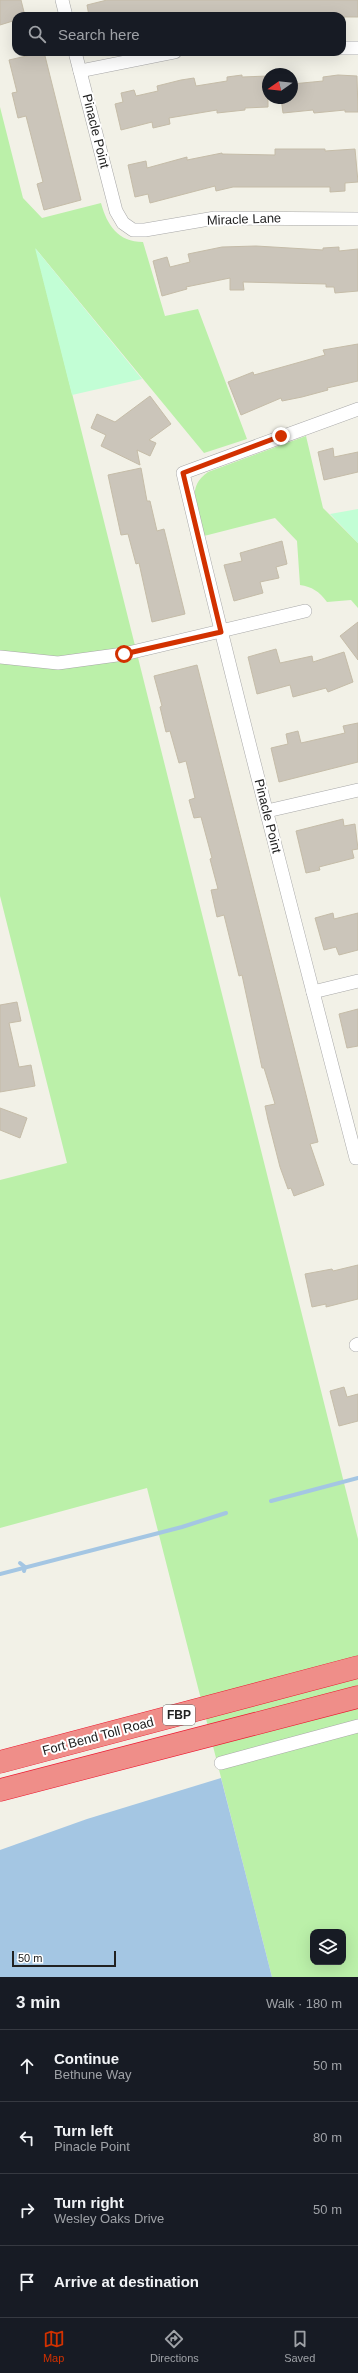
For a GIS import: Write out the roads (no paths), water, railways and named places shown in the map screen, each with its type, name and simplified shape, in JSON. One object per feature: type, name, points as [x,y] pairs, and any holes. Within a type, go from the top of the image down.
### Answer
[{"type":"highway","name":"Fort Bend Toll Road","points":[[0,1762],[358,1667]]},
{"type":"highway","name":"Fort Bend Toll Road","points":[[2,1790],[358,1697]]},
{"type":"street","points":[[62,0],[65,12]]},
{"type":"street","points":[[346,48],[358,48]]},
{"type":"street","name":"Pinacle Point","points":[[77,56],[116,211]]},
{"type":"street","points":[[80,71],[155,56]]},
{"type":"street","name":"Miracle Lane","points":[[116,211],[123,223],[133,230],[145,230],[215,218],[358,219]]},
{"type":"street","name":"Pinacle Point","points":[[357,1158],[221,632],[183,473],[358,409]]},
{"type":"street","points":[[0,657],[58,663],[124,654],[305,611]]},
{"type":"street","points":[[267,811],[358,790]]},
{"type":"street","points":[[313,992],[358,981]]},
{"type":"street","points":[[221,1763],[358,1726]]},
{"type":"water","points":[[221,1778],[272,1977],[0,1977],[0,1850],[87,1819]]},
{"type":"waterway","points":[[271,1501],[358,1478]]},
{"type":"waterway","points":[[0,1574],[182,1527],[226,1513]]},
{"type":"waterway","points":[[20,1563],[25,1567],[24,1571]]}]
